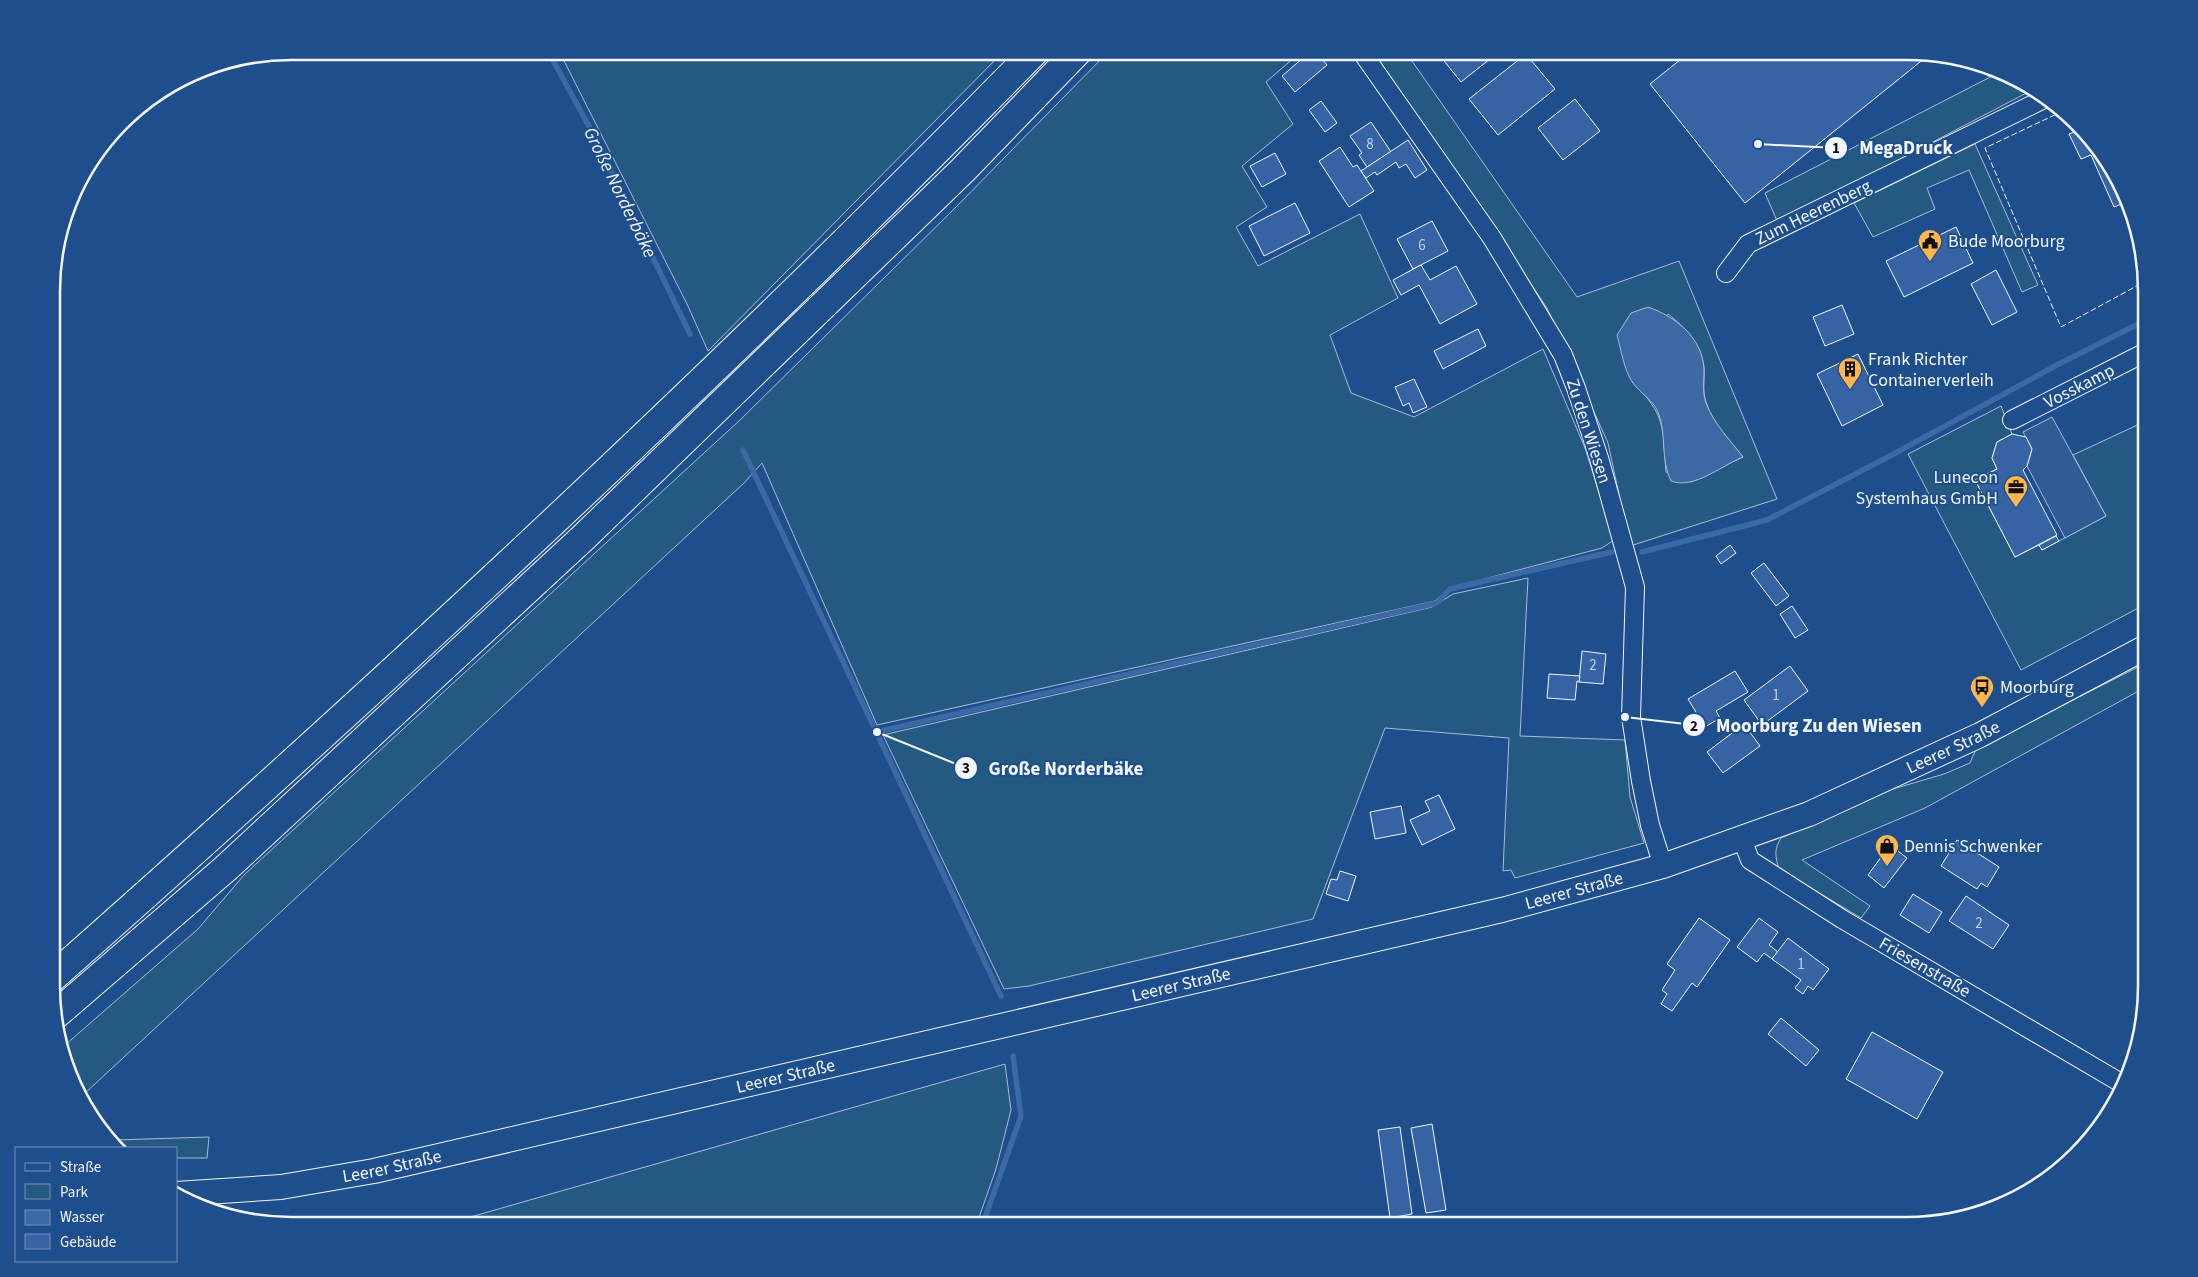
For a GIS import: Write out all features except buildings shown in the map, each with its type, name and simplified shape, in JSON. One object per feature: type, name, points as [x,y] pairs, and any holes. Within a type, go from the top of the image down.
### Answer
[{"type":"highway","points":[[60,971],[247,806],[568,510],[944,146],[1026,60]]},
{"type":"highway","points":[[61,1010],[225,869],[585,536],[964,170],[1069,60]]},
{"type":"main road","name":"Leerer Straße","points":[[190,1193],[281,1188],[374,1171],[1502,910],[1663,866],[1810,814],[1980,735],[2138,652]]},
{"type":"street","name":"Zu den Wiesen","points":[[1367,60],[1496,246],[1562,355],[1576,388],[1599,458],[1635,587],[1632,717],[1641,781],[1650,825],[1663,866]]},
{"type":"street","name":"Zum Heerenberg","points":[[1726,273],[1748,244],[2039,102]]},
{"type":"street","name":"Vosskamp","points":[[2012,420],[2138,356]]},
{"type":"street","name":"Friesenstraße","points":[[1742,839],[1750,860],[1759,866],[1842,919],[2117,1081]]},
{"type":"green space","points":[[564,60],[995,60],[708,351],[687,304]]},
{"type":"green space","points":[[1100,60],[1292,60],[1266,82],[1293,124],[1242,166],[1267,207],[1236,227],[1258,266],[1360,214],[1398,298],[1330,335],[1351,393],[1414,417],[1543,349],[1585,448],[1614,540],[1602,548],[1450,588],[1435,601],[877,725],[762,463],[744,483],[86,1092],[72,1060],[67,1043],[198,929],[244,875],[740,420],[955,208]]},
{"type":"green space","points":[[1379,60],[1411,60],[1577,297],[1679,261],[1777,499],[1630,546],[1608,443],[1547,308]],"holes":[[[1668,314],[1687,331],[1700,351],[1704,367],[1705,398],[1712,417],[1743,457],[1691,482],[1666,472],[1661,422],[1652,404],[1632,382]]]},
{"type":"green space","points":[[1991,76],[2026,93],[1778,223],[1765,193]]},
{"type":"green space","points":[[1975,144],[2038,285],[2022,292],[1969,170],[1927,188],[1935,209],[1873,237],[1854,203]]},
{"type":"green space","points":[[2001,406],[2012,434],[1997,442],[1992,458],[1997,469],[1975,480],[2015,557],[2039,545],[2042,550],[2106,516],[2073,455],[2138,425],[2138,608],[2021,670],[1908,454]]},
{"type":"green space","points":[[1528,578],[1520,736],[1625,740],[1630,797],[1644,843],[1515,878],[1511,870],[1503,871],[1509,738],[1385,728],[1313,919],[1029,986],[1004,989],[883,735],[1432,607],[1453,594]]},
{"type":"green space","points":[[2138,667],[2138,691],[1925,808],[1802,860],[1870,906],[1861,918],[1779,869],[1776,853],[1781,838],[1893,789],[1944,774],[1970,763],[1976,749]]},
{"type":"green space","points":[[1005,1064],[1011,1110],[996,1169],[979,1217],[470,1217]]},
{"type":"green space","points":[[209,1137],[207,1158],[178,1158],[178,1147],[126,1147],[119,1140]]},
{"type":"shaded area","points":[[2052,417],[2106,516],[2065,538],[2027,466],[2032,449],[2023,432]]},
{"type":"water","points":[[1648,307],[1668,316],[1693,338],[1702,358],[1705,399],[1709,411],[1743,457],[1708,475],[1689,482],[1671,481],[1666,464],[1661,420],[1653,404],[1630,378],[1617,335],[1631,313]]},
{"type":"waterway","name":"Große Norderbäke","points":[[553,60],[591,130],[690,334]]},
{"type":"waterway","points":[[1642,552],[1767,520],[2057,365],[2138,324]]},
{"type":"waterway","name":"Große Norderbäke","points":[[743,450],[1001,996]]},
{"type":"waterway","points":[[877,732],[1437,603],[1450,589],[1612,552]]},
{"type":"waterway","name":"Große Norderbäke","points":[[985,1217],[1021,1116],[1013,1056]]},
{"type":"fence","points":[[2056,114],[1985,148],[2061,327],[2138,285]]},
{"type":"place","name":"MegaDruck","points":[[1758,144]]},
{"type":"place","name":"Bude Moorburg","points":[[1930,262]]},
{"type":"place","name":"Frank Richter Containerverleih","points":[[1850,390]]},
{"type":"place","name":"Lunecon Systemhaus GmbH","points":[[2016,508]]},
{"type":"place","name":"Moorburg","points":[[1982,708]]},
{"type":"place","name":"Moorburg Zu den Wiesen","points":[[1625,717]]},
{"type":"place","name":"Große Norderbäke","points":[[877,732]]},
{"type":"place","name":"Dennis Schwenker","points":[[1887,867]]}]
